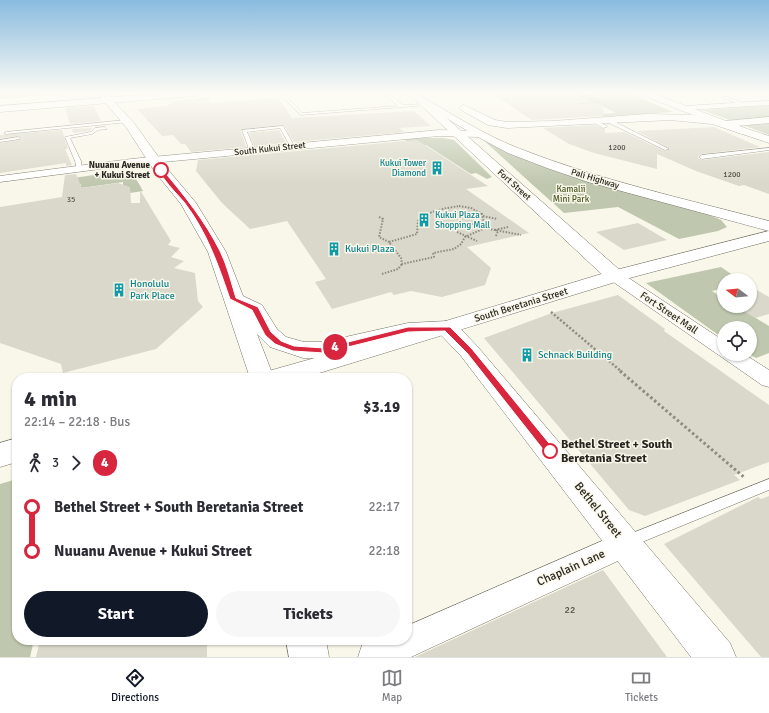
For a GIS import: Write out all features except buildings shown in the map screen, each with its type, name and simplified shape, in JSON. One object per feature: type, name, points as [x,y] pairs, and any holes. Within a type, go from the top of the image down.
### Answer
[{"type":"main road","points":[[128,124],[156,161],[160,169],[188,203],[217,252],[260,373]]},
{"type":"main road","name":"Pali Highway","points":[[453,124],[459,128],[480,134],[512,150],[593,179],[769,226]]},
{"type":"main road","name":"Fort Street","points":[[453,124],[615,276]]},
{"type":"main road","points":[[494,124],[512,125],[559,124]]},
{"type":"main road","points":[[459,128],[525,140],[522,135],[524,131],[555,124]]},
{"type":"main road","points":[[716,124],[750,133]]},
{"type":"main road","points":[[726,124],[769,140]]},
{"type":"main road","points":[[542,147],[559,155],[611,173],[746,212],[769,222]]},
{"type":"main road","points":[[689,205],[710,214],[721,225],[726,234],[718,249]]},
{"type":"main road","name":"South Beretania Street","points":[[291,373],[447,328],[615,276],[769,236]]},
{"type":"main road","points":[[233,299],[255,309],[268,334],[278,342],[302,350],[324,350],[408,330],[447,328]]},
{"type":"main road","name":"Bethel Street","points":[[447,328],[470,351],[716,657]]},
{"type":"main road","points":[[0,455],[12,451]]},
{"type":"main road","points":[[307,645],[309,657]]},
{"type":"street","name":"South Kukui Street","points":[[0,179],[79,168],[293,147],[459,128]]},
{"type":"street","name":"Fort Street Mall","points":[[615,276],[717,345]]},
{"type":"street","points":[[740,361],[769,380]]},
{"type":"street","name":"Chaplain Lane","points":[[412,640],[625,544]]},
{"type":"street","name":"Chaplain Lane","points":[[374,657],[401,645]]},
{"type":"lane","points":[[6,132],[120,124]]},
{"type":"lane","points":[[79,168],[78,161],[67,137],[92,133],[97,129],[125,124]]},
{"type":"lane","points":[[606,124],[667,149]]},
{"type":"lane","points":[[252,151],[244,131],[281,127],[293,147]]},
{"type":"lane","points":[[0,141],[18,138]]},
{"type":"lane","points":[[702,157],[769,149]]},
{"type":"lane","name":"Chaplain Lane","points":[[625,544],[763,486]]},
{"type":"path","points":[[389,242],[417,234],[419,219],[440,209],[467,207],[482,215],[485,228]]},
{"type":"path","points":[[465,212],[497,219]]},
{"type":"path","points":[[379,217],[383,219],[379,237],[389,242],[401,258],[402,264]]},
{"type":"path","points":[[469,224],[484,224]]},
{"type":"path","points":[[494,230],[508,226]]},
{"type":"path","points":[[382,274],[398,269],[402,264],[434,257],[432,253],[435,251],[454,249],[465,237],[485,228],[521,235]]},
{"type":"path","points":[[496,236],[498,230]]},
{"type":"path","points":[[456,232],[477,241]]},
{"type":"path","points":[[537,300],[763,486]]},
{"type":"green space","points":[[769,124],[769,135],[743,125]]},
{"type":"green space","points":[[400,138],[443,138],[454,140],[492,177],[487,179],[476,173],[471,174],[426,145],[420,146]]},
{"type":"green space","name":"Kamalii Mini Park","points":[[481,138],[507,152],[562,173],[705,213],[721,220],[727,227],[718,231],[679,239],[618,207],[564,213]]},
{"type":"green space","points":[[115,172],[126,173],[133,176],[143,191],[130,193],[123,187],[123,182],[81,188],[81,184],[71,185],[73,178]]},
{"type":"green space","points":[[721,267],[730,273],[717,273],[717,290],[712,291],[717,294],[717,313],[748,313],[769,326],[769,353],[757,358],[757,321],[717,321],[717,334],[646,283]]},
{"type":"green space","points":[[12,480],[12,645],[33,645],[30,657],[0,657],[0,484]]},
{"type":"bus line","name":"4","points":[[161,170],[173,187],[188,203],[209,237],[217,252],[233,299],[255,309],[268,334],[278,342],[293,349],[312,351],[324,350],[408,330],[447,328],[470,351],[550,451]]},
{"type":"place","name":"Kukui Tower Diamond","points":[[437,168]]},
{"type":"place","name":"Nuuanu Avenue + Kukui Street","points":[[161,170]]},
{"type":"place","name":"Kukui Plaza Shopping Mall","points":[[424,220]]},
{"type":"place","name":"Kukui Plaza","points":[[334,249]]},
{"type":"place","name":"Honolulu Park Place","points":[[119,290]]},
{"type":"place","name":"Schnack Building","points":[[527,355]]},
{"type":"place","name":"Bethel Street + South Beretania Street","points":[[550,451]]}]
